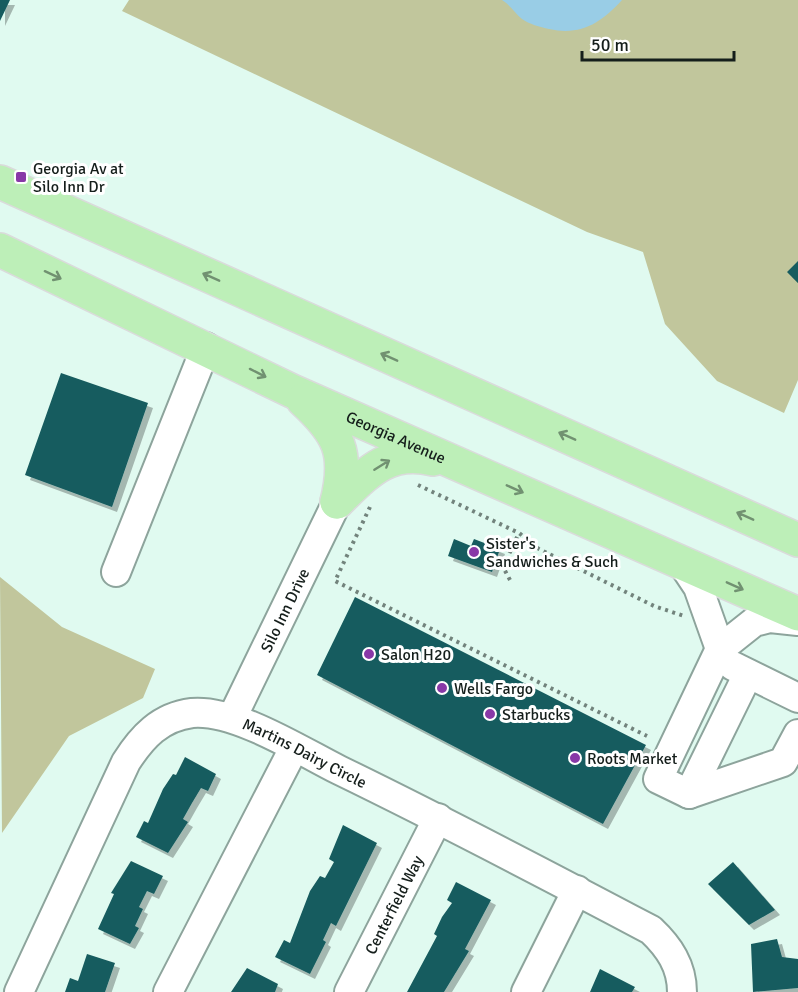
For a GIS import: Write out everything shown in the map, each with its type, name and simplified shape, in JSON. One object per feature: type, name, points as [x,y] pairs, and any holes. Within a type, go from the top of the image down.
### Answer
[{"type":"main road","points":[[0,182],[798,540]]},
{"type":"main road","name":"Georgia Avenue","points":[[0,250],[206,347],[292,391],[798,614]]},
{"type":"main road","points":[[292,391],[328,423],[342,454],[343,479],[337,502]]},
{"type":"main road","points":[[337,502],[379,466],[395,457],[422,456],[462,466]]},
{"type":"street","points":[[116,572],[206,347]]},
{"type":"street","name":"Silo Inn Drive","points":[[232,718],[337,502]]},
{"type":"street","points":[[682,563],[698,587],[718,653],[748,674],[798,698]]},
{"type":"street","points":[[798,621],[770,618],[754,622],[718,653],[658,779],[689,794],[783,762],[798,734]]},
{"type":"street","points":[[689,794],[748,674]]},
{"type":"street","name":"Martins Dairy Circle","points":[[19,992],[126,762],[142,737],[161,724],[192,713],[232,718],[438,818],[651,930],[667,946],[675,960],[682,981],[682,992]]},
{"type":"street","points":[[168,992],[294,748]]},
{"type":"street","name":"Centerfield Way","points":[[349,992],[438,818]]},
{"type":"street","points":[[526,992],[577,890]]},
{"type":"path","points":[[379,466],[519,533],[539,549],[654,606],[674,614],[710,621]]},
{"type":"path","points":[[373,501],[335,581],[647,736]]},
{"type":"path","points":[[510,580],[503,567],[519,533]]},
{"type":"green space","points":[[129,0],[798,0],[798,380],[784,413],[717,381],[665,324],[643,252],[587,232],[122,11]]},
{"type":"green space","points":[[0,577],[62,627],[155,669],[143,698],[69,736],[2,833]]},
{"type":"water","points":[[502,0],[622,0],[590,26],[571,31],[560,31],[525,21]]},
{"type":"building","points":[[0,0],[10,0],[0,21]]},
{"type":"building","points":[[798,261],[798,283],[787,272]]},
{"type":"building","points":[[61,373],[148,403],[112,507],[25,475]]},
{"type":"building","name":"Sister's Sandwiches & Such","points":[[454,539],[471,546],[474,539],[500,549],[492,572],[448,556]]},
{"type":"building","points":[[355,597],[646,745],[603,824],[317,675]]},
{"type":"building","points":[[185,757],[216,774],[208,791],[201,788],[183,819],[188,822],[168,853],[136,837],[144,821],[148,823],[163,789],[173,774],[176,775]]},
{"type":"building","points":[[343,825],[377,843],[336,926],[331,923],[323,940],[326,942],[310,974],[275,957],[284,940],[290,943],[310,891],[320,876],[325,878],[334,862],[329,859]]},
{"type":"building","points":[[131,861],[163,876],[154,894],[147,891],[139,907],[143,909],[135,926],[139,928],[130,944],[98,929],[114,894],[111,893]]},
{"type":"building","points":[[733,862],[775,910],[749,925],[708,884]]},
{"type":"building","points":[[456,882],[491,900],[465,949],[469,951],[444,992],[407,992],[437,936],[434,934],[442,917],[452,903],[447,900]]},
{"type":"building","points":[[777,939],[782,957],[798,959],[798,988],[753,992],[751,944]]},
{"type":"building","points":[[87,954],[115,963],[105,992],[65,992],[70,978],[78,981]]},
{"type":"building","points":[[247,968],[278,984],[275,992],[231,992]]},
{"type":"building","points":[[600,969],[635,987],[632,992],[590,992]]},
{"type":"place","name":"Georgia Av at Silo Inn Dr","points":[[21,177]]},
{"type":"place","name":"Sister's Sandwiches & Such","points":[[474,552]]},
{"type":"place","name":"Salon H20","points":[[369,654]]},
{"type":"place","name":"Wells Fargo","points":[[442,688]]},
{"type":"place","name":"Starbucks","points":[[490,714]]},
{"type":"place","name":"Roots Market","points":[[575,758]]}]
